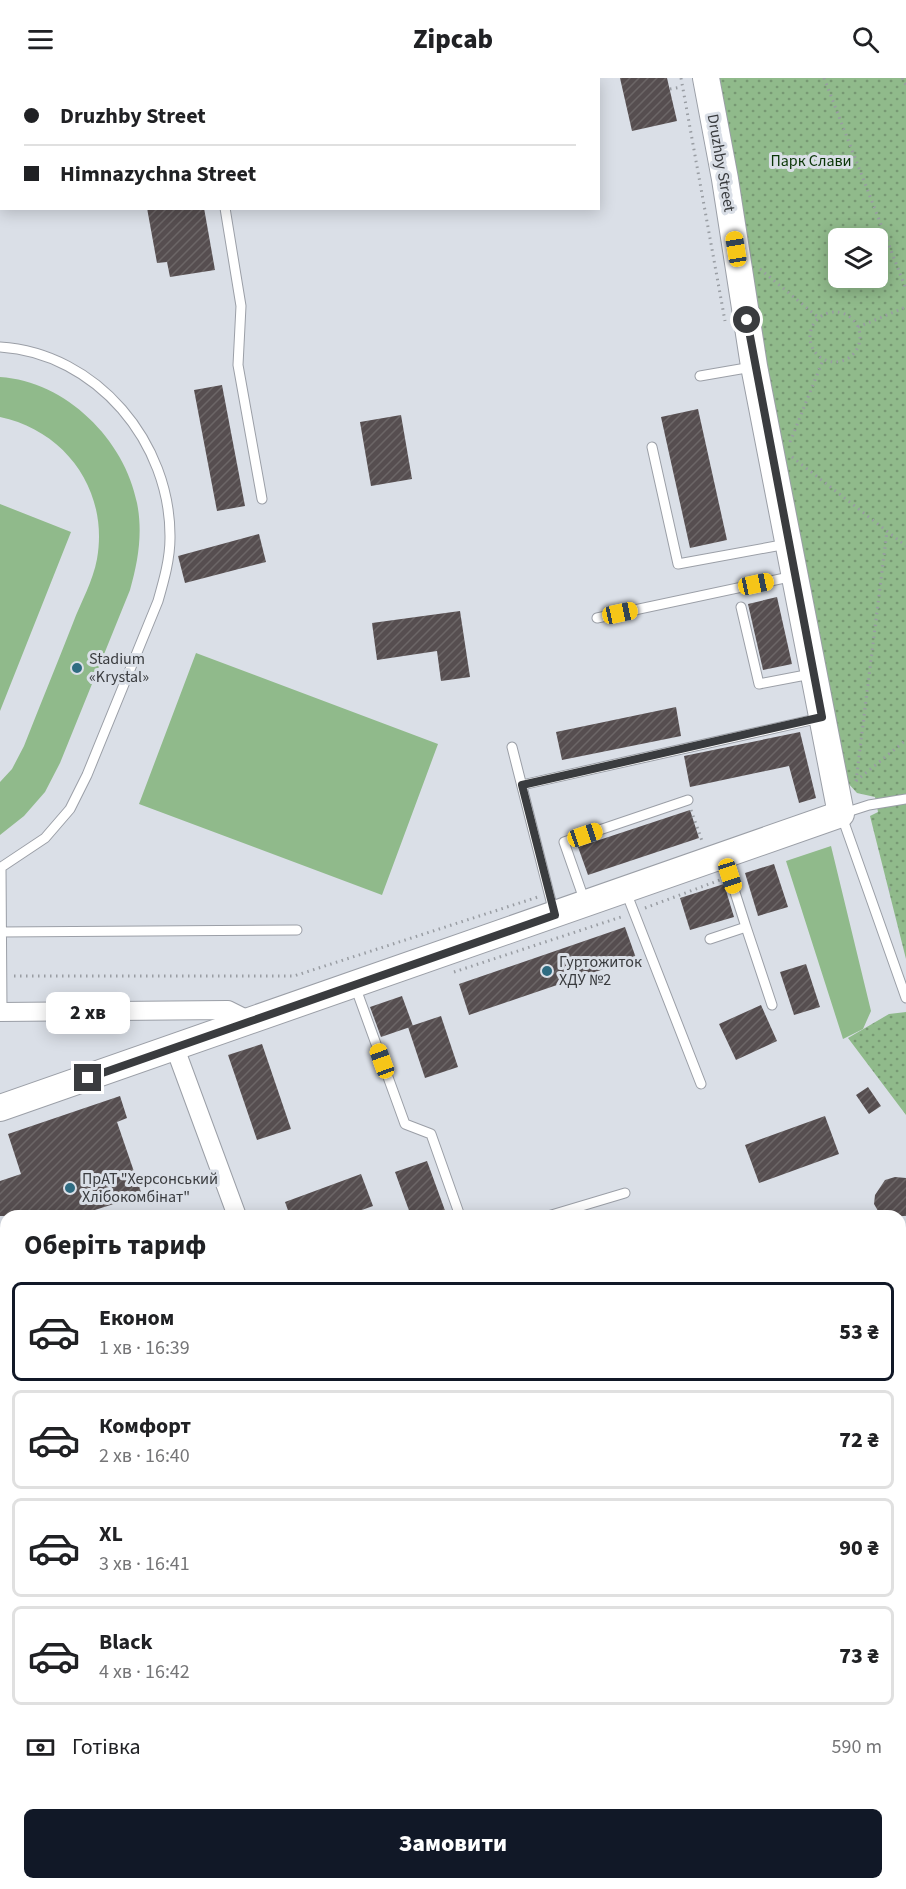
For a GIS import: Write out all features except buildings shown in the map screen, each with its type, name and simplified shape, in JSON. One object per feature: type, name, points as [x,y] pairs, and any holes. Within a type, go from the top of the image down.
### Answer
[{"type":"street","name":"Druzhby Street","points":[[706,78],[725,179],[754,366],[842,814]]},
{"type":"street","points":[[0,1108],[842,814]]},
{"type":"street","points":[[1,1012],[228,1010],[248,1020]]},
{"type":"street","points":[[176,1048],[235,1210]]},
{"type":"lane","points":[[225,210],[241,306],[238,365],[262,499]]},
{"type":"lane","points":[[0,347],[13,348],[52,359],[88,378],[115,401],[138,429],[155,460],[167,498],[170,538],[166,575],[158,601],[87,775],[70,809],[45,838],[1,868],[1,1012]]},
{"type":"lane","points":[[700,376],[754,366]]},
{"type":"lane","points":[[652,447],[678,564],[788,544]]},
{"type":"lane","points":[[597,618],[794,576]]},
{"type":"lane","points":[[741,606],[759,684],[813,673]]},
{"type":"lane","points":[[522,785],[822,717]]},
{"type":"lane","points":[[513,747],[555,915]]},
{"type":"lane","points":[[586,904],[564,842],[688,800]]},
{"type":"lane","points":[[906,800],[868,805],[842,814],[906,998]]},
{"type":"lane","points":[[723,855],[772,1005]]},
{"type":"lane","points":[[625,890],[701,1084]]},
{"type":"lane","points":[[710,939],[746,927]]},
{"type":"lane","points":[[1,932],[297,930]]},
{"type":"lane","points":[[354,984],[405,1124],[431,1134],[458,1210]]},
{"type":"lane","points":[[568,1210],[625,1193]]},
{"type":"path","points":[[670,89],[681,87],[681,78]]},
{"type":"path","points":[[824,78],[906,289]]},
{"type":"path","points":[[902,78],[906,85]]},
{"type":"path","points":[[758,267],[819,318]]},
{"type":"path","points":[[857,327],[906,307]]},
{"type":"path","points":[[842,313],[849,317],[857,327],[860,339],[854,354],[839,362],[824,360],[812,348],[810,340],[813,324],[819,318],[826,314],[842,313]]},
{"type":"path","points":[[824,360],[786,452],[906,546]]},
{"type":"path","points":[[887,531],[856,781],[906,740]]},
{"type":"path","points":[[688,800],[702,842]]},
{"type":"path","points":[[2,976],[294,976]]},
{"type":"green space","name":"Парк Слави","points":[[711,78],[906,78],[906,959],[870,816],[878,812],[875,797],[857,793],[847,782]]},
{"type":"green space","name":"Stadium «Krystal»","points":[[0,377],[24,381],[48,390],[69,402],[89,418],[106,437],[120,457],[130,480],[139,514],[140,536],[130,590],[60,763],[45,792],[24,816],[0,835],[0,782],[12,769],[24,746],[90,583],[97,559],[99,534],[96,510],[89,488],[78,468],[63,450],[24,424],[0,417]]},
{"type":"green space","points":[[0,504],[71,532],[0,711]]},
{"type":"green space","points":[[196,653],[438,744],[382,895],[139,804]]},
{"type":"green space","points":[[831,846],[871,1011],[863,1029],[843,1039],[786,861]]},
{"type":"green space","points":[[906,1012],[906,1115],[848,1038],[889,1014]]},
{"type":"place","name":"Stadium «Krystal»","points":[[77,668]]},
{"type":"place","name":"Гуртожиток ХДУ №2","points":[[547,971]]},
{"type":"place","name":"ПрАТ \"Херсонський Хлібокомбінат\"","points":[[70,1188]]},
{"type":"route","points":[[88,1078],[248,1020],[555,915],[522,785],[822,717],[783,522],[747,320]]}]
